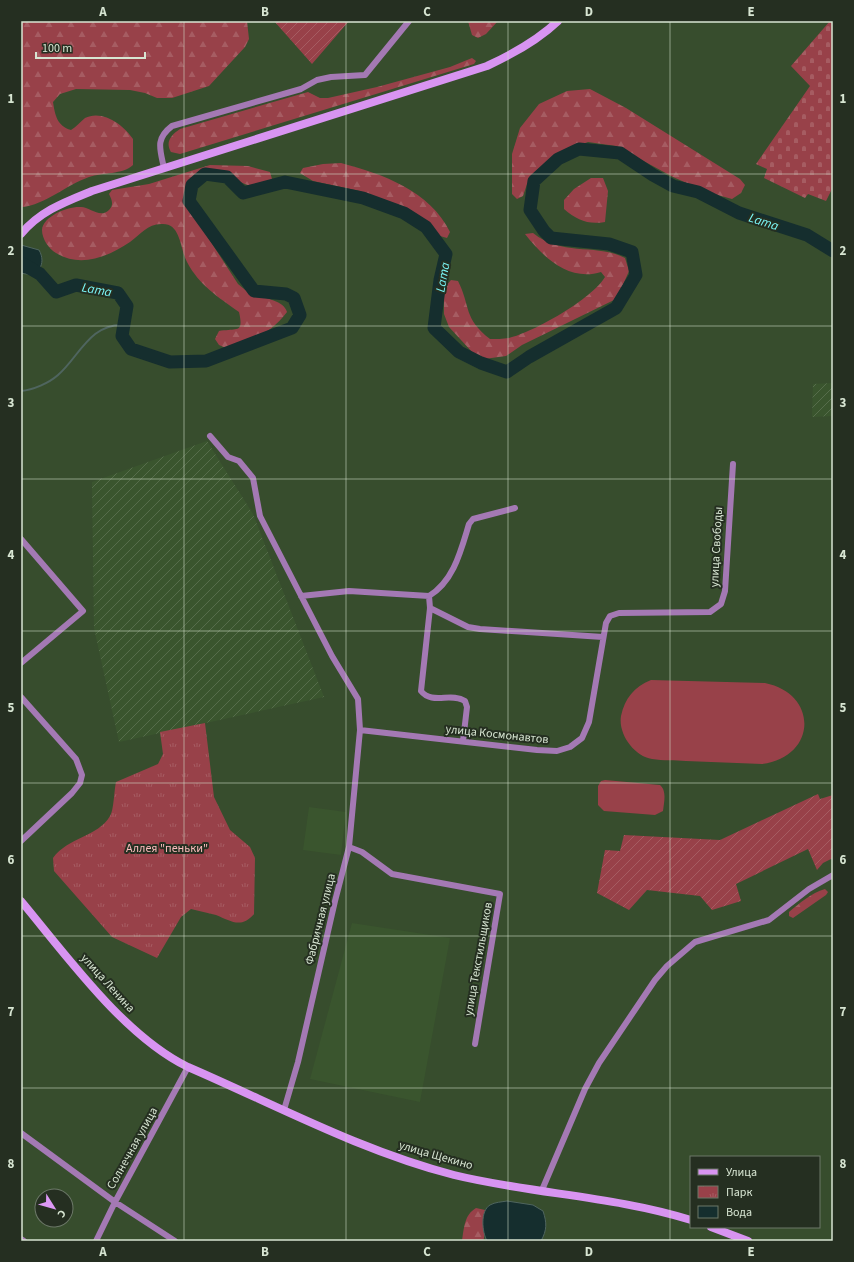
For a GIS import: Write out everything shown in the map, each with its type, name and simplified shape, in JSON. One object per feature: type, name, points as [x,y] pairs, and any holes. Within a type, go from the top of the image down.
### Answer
[{"type":"main road","points":[[23,231],[36,218],[61,203],[92,191],[487,66],[510,56],[531,43],[558,21]]},
{"type":"main road","name":"улица Ленина","points":[[21,901],[120,1015],[158,1049],[173,1060],[188,1067]]},
{"type":"main road","name":"улица Щекино","points":[[188,1067],[380,1151],[422,1166],[491,1182],[649,1208],[690,1220]]},
{"type":"main road","points":[[715,1228],[748,1241]]},
{"type":"street","points":[[164,168],[160,142],[164,133],[172,126],[301,89],[316,80],[331,77],[364,75],[409,21]]},
{"type":"street","name":"Фабричная улица","points":[[210,436],[228,457],[239,461],[253,478],[260,516],[332,656],[358,699],[360,730],[349,847],[298,1062],[284,1110]]},
{"type":"street","name":"улица Свободы","points":[[606,623],[610,616],[619,613],[710,612],[721,604],[725,591],[732,464]]},
{"type":"street","points":[[301,596],[349,591],[429,596],[441,586],[457,563],[469,524],[473,519],[515,508]]},
{"type":"street","points":[[21,539],[83,611],[21,662]]},
{"type":"street","points":[[429,596],[430,608],[421,691],[425,696],[430,698],[454,697],[465,701],[467,707],[463,741]]},
{"type":"street","points":[[430,608],[468,627],[603,637]]},
{"type":"street","name":"улица Космонавтов","points":[[360,730],[537,750],[558,750],[570,747],[582,738],[588,722],[606,623]]},
{"type":"street","points":[[21,697],[76,759],[82,774],[80,783],[72,793],[21,841]]},
{"type":"street","name":"улица Текстильщиков","points":[[349,847],[362,852],[392,874],[500,894],[475,1044]]},
{"type":"street","points":[[542,1190],[585,1088],[599,1063],[655,980],[695,942],[768,920],[808,889],[833,875]]},
{"type":"street","name":"Солнечная улица","points":[[96,1241],[115,1202],[188,1067]]},
{"type":"street","points":[[21,1133],[115,1202],[175,1241]]},
{"type":"shaded area","points":[[833,383],[833,416],[812,417],[813,384]]},
{"type":"shaded area","points":[[207,441],[253,514],[324,697],[119,742],[94,628],[92,482]]},
{"type":"shaded area","points":[[309,807],[346,812],[341,855],[303,850]]},
{"type":"shaded area","points":[[352,923],[450,938],[420,1102],[310,1079]]},
{"type":"green space","points":[[21,21],[247,21],[249,39],[245,47],[209,86],[172,98],[157,98],[145,93],[130,90],[76,89],[60,94],[53,102],[56,116],[63,126],[71,130],[85,118],[92,116],[105,117],[112,120],[124,129],[133,139],[133,165],[118,172],[94,175],[39,203],[22,207]]},
{"type":"green space","points":[[274,21],[349,21],[312,64]]},
{"type":"green space","points":[[468,21],[498,21],[486,34],[478,38],[472,35]]},
{"type":"green space","points":[[830,21],[833,21],[833,187],[826,201],[808,194],[805,198],[764,178],[767,169],[756,164],[810,86],[791,66]]},
{"type":"green space","points":[[472,58],[476,61],[474,64],[180,154],[171,152],[169,148],[170,139],[180,129],[308,92],[320,98],[328,98],[377,87],[450,67]]},
{"type":"green space","points":[[590,89],[626,108],[740,179],[745,185],[741,193],[732,199],[707,192],[673,177],[616,146],[588,142],[556,154],[535,172],[527,184],[523,196],[517,199],[512,194],[512,154],[520,128],[539,104],[567,91]]},
{"type":"green space","points":[[341,163],[357,167],[389,179],[418,195],[430,205],[441,218],[450,232],[447,238],[440,236],[412,211],[360,191],[313,181],[300,173],[303,168],[323,164]]},
{"type":"green space","points":[[210,165],[248,166],[270,172],[272,179],[263,186],[253,186],[242,183],[221,173],[210,172],[199,175],[189,185],[186,191],[186,197],[189,208],[238,284],[252,294],[278,302],[287,312],[281,320],[267,331],[252,339],[226,348],[219,345],[215,339],[219,331],[238,329],[240,327],[239,312],[210,290],[197,277],[187,262],[177,233],[169,225],[153,225],[130,242],[113,252],[94,259],[84,260],[75,260],[56,253],[48,246],[42,233],[43,225],[47,220],[51,216],[63,210],[84,207],[99,213],[106,212],[112,206],[112,200],[109,194],[112,190],[149,184]]},
{"type":"green space","points":[[591,178],[603,178],[608,191],[605,222],[593,223],[583,221],[564,209],[564,200],[574,189]]},
{"type":"green space","points":[[533,233],[556,245],[568,248],[603,251],[625,258],[629,271],[614,300],[522,345],[506,356],[484,359],[473,353],[449,327],[444,314],[444,298],[445,287],[451,280],[458,281],[471,318],[475,325],[490,339],[497,339],[520,335],[562,314],[588,295],[605,277],[601,272],[578,274],[558,265],[540,251],[525,234]]},
{"type":"green space","points":[[651,680],[765,683],[783,689],[795,699],[802,712],[804,725],[801,738],[793,750],[780,759],[762,764],[660,760],[645,757],[633,749],[625,737],[622,730],[621,716],[625,704],[631,694],[640,686]]},
{"type":"green space","name":"Аллея \"пеньки\"","points":[[205,723],[214,797],[230,830],[250,847],[255,858],[254,914],[245,921],[236,922],[191,909],[181,917],[157,958],[112,937],[54,871],[53,858],[59,851],[74,841],[91,833],[105,823],[111,813],[116,782],[158,764],[163,754],[160,732]]},
{"type":"green space","points":[[605,780],[660,785],[664,790],[663,811],[655,815],[604,811],[598,805],[598,786],[601,781]]},
{"type":"green space","points":[[818,794],[820,799],[833,795],[833,858],[823,863],[817,870],[808,849],[736,884],[741,901],[712,910],[700,896],[647,890],[629,910],[597,893],[605,850],[620,851],[624,835],[720,840]]},
{"type":"green space","points":[[825,889],[828,892],[826,895],[793,918],[789,916],[789,912],[810,896]]},
{"type":"green space","points":[[476,1208],[485,1210],[484,1239],[483,1241],[462,1241],[467,1218]]},
{"type":"water","points":[[21,245],[39,250],[42,260],[39,269],[36,272],[27,274],[21,273]]},
{"type":"water","points":[[507,1201],[533,1205],[543,1211],[546,1226],[541,1241],[487,1241],[483,1227],[483,1217],[487,1208],[492,1204]]},
{"type":"waterway","name":"Lama","points":[[21,263],[40,274],[56,292],[76,285],[118,293],[127,306],[122,336],[131,349],[170,362],[206,361],[292,328],[300,315],[294,298],[286,294],[254,291],[189,201],[192,185],[205,174],[227,177],[243,193],[285,182],[363,198],[404,213],[426,227],[446,254],[440,280],[434,328],[459,352],[481,363],[507,372],[529,357],[616,308],[636,275],[632,252],[609,244],[551,238],[544,231],[530,210],[534,181],[558,159],[579,149],[620,153],[653,175],[673,186],[698,192],[739,213],[807,235],[833,251]]},
{"type":"waterway","points":[[21,391],[36,388],[58,375],[86,342],[102,329],[124,325]]}]
